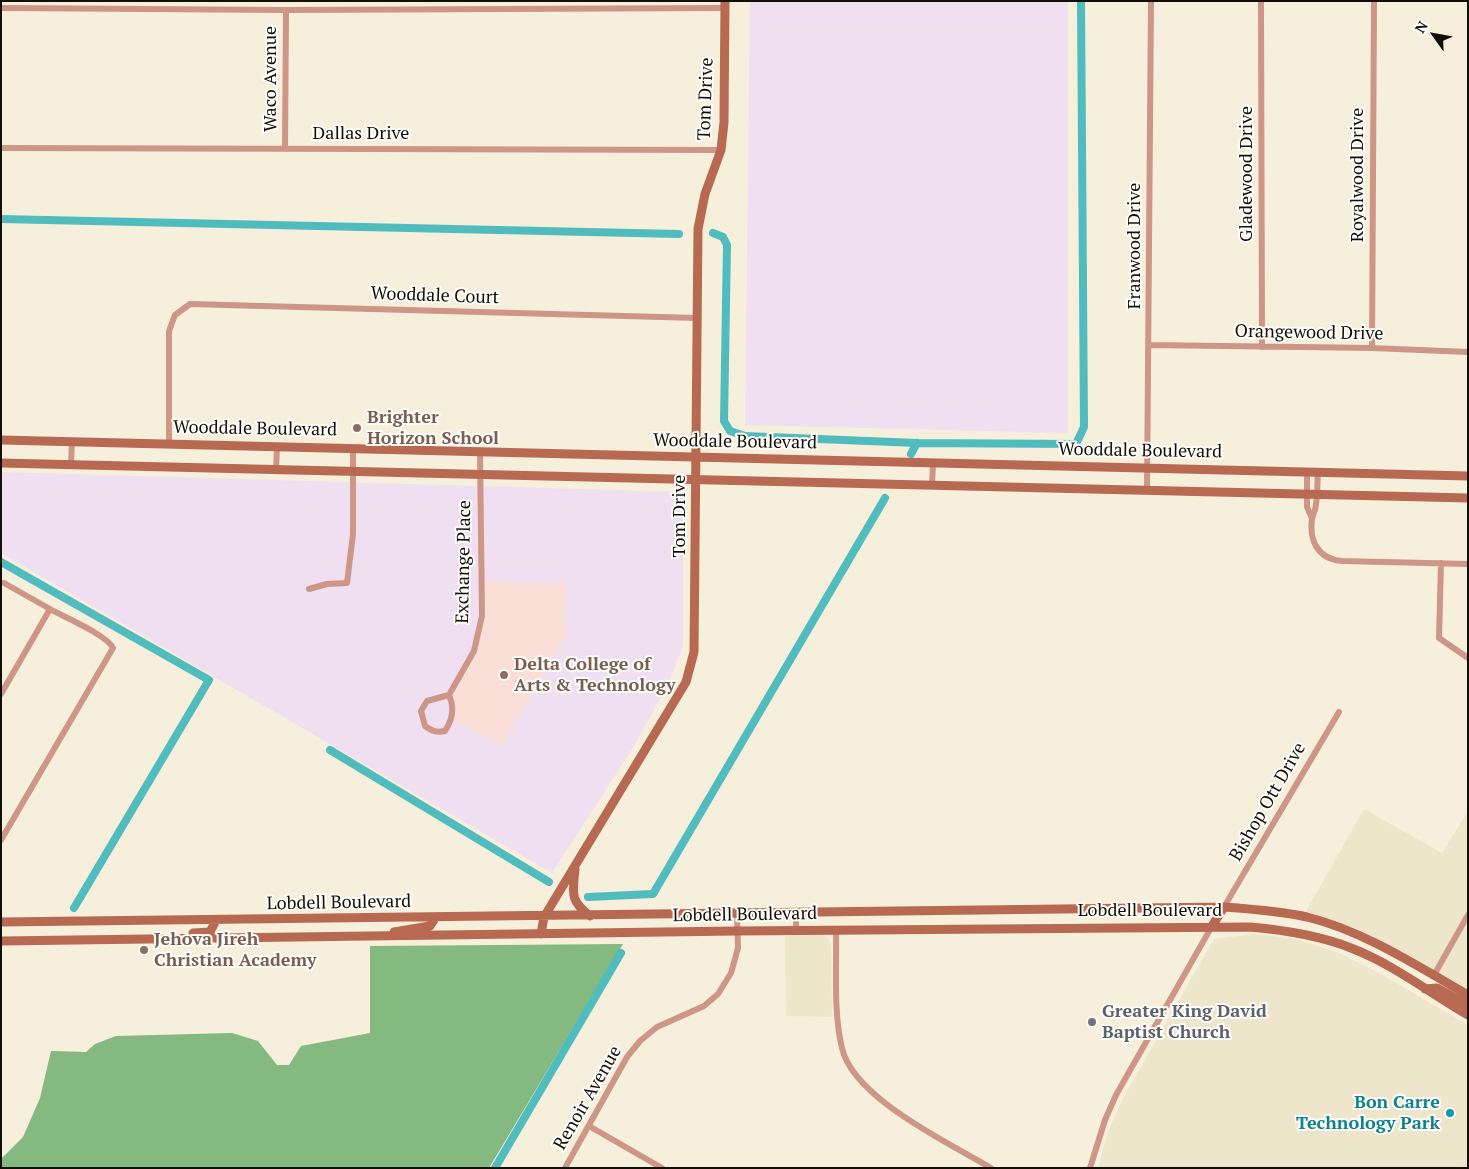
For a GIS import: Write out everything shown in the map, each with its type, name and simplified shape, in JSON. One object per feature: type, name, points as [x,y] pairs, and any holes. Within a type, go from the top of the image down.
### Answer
[{"type":"street","name":"Franwood Drive","points":[[1147,491],[1150,345],[1151,1]]},
{"type":"street","name":"Gladewood Drive","points":[[1261,1],[1262,347]]},
{"type":"street","name":"Royalwood Drive","points":[[1372,348],[1374,1]]},
{"type":"street","points":[[1,8],[286,10],[725,4]]},
{"type":"street","name":"Tom Drive","points":[[541,934],[544,917],[686,682],[694,652],[696,625],[698,229],[705,194],[720,150],[724,122],[725,4]]},
{"type":"street","name":"Waco Avenue","points":[[285,148],[286,10]]},
{"type":"street","name":"Dallas Drive","points":[[1,148],[720,150]]},
{"type":"street","name":"Wooddale Court","points":[[169,444],[169,331],[175,315],[190,304],[698,318]]},
{"type":"street","name":"Orangewood Drive","points":[[1150,345],[1372,348],[1468,352]]},
{"type":"street","name":"Wooddale Boulevard","points":[[1,440],[1468,476]]},
{"type":"street","points":[[71,465],[72,441]]},
{"type":"street","points":[[276,470],[277,446]]},
{"type":"street","points":[[310,589],[327,584],[348,583],[353,534],[354,448]]},
{"type":"street","name":"Exchange Place","points":[[449,695],[474,650],[482,616],[480,452]]},
{"type":"street","points":[[1,463],[1468,498]]},
{"type":"street","points":[[932,485],[933,463]]},
{"type":"street","points":[[1308,472],[1307,507],[1312,518]]},
{"type":"street","points":[[1318,472],[1312,532],[1315,546],[1331,559],[1468,564]]},
{"type":"street","points":[[1441,563],[1439,638],[1468,658]]},
{"type":"street","points":[[1,840],[113,648],[91,632],[4,584]]},
{"type":"street","points":[[1,694],[3,686],[50,610]]},
{"type":"street","points":[[449,695],[453,705],[450,722],[445,731],[438,733],[432,731],[425,726],[422,711],[427,701],[449,695]]},
{"type":"street","name":"Bishop Ott Drive","points":[[1224,907],[1339,712]]},
{"type":"street","points":[[576,866],[574,898],[579,906],[591,916]]},
{"type":"street","points":[[1090,1168],[1102,1128],[1116,1095],[1224,907]]},
{"type":"street","name":"Lobdell Boulevard","points":[[1,922],[796,914],[1224,907],[1266,910],[1308,917],[1352,932],[1468,995]]},
{"type":"street","points":[[1042,910],[1043,928]]},
{"type":"street","name":"Renoir Avenue","points":[[565,1168],[627,1057],[640,1041],[656,1027],[704,1006],[718,994],[731,973],[738,948],[737,914]]},
{"type":"street","points":[[796,914],[796,930]]},
{"type":"street","points":[[1425,989],[1468,915]]},
{"type":"street","points":[[387,936],[396,930],[430,926],[435,918]]},
{"type":"street","points":[[349,919],[349,937]]},
{"type":"street","points":[[171,939],[180,934],[210,932],[216,920]]},
{"type":"street","name":"Lobdell Boulevard","points":[[1,941],[1212,926],[1270,929],[1330,940],[1386,964],[1468,1015]]},
{"type":"street","points":[[836,930],[842,1050],[853,1074],[883,1102],[991,1168]]},
{"type":"street","points":[[1425,989],[1437,988],[1468,1005]]},
{"type":"street","points":[[589,1126],[662,1168]]},
{"type":"shaded area","points":[[750,1],[1068,1],[1068,433],[745,425]]},
{"type":"shaded area","points":[[1,472],[683,492],[683,646],[669,682],[636,743],[552,873],[1,553]]},
{"type":"shaded area","name":"Delta College of Arts & Technology","points":[[485,581],[566,583],[564,613],[567,633],[502,746],[453,720],[456,699],[452,696],[475,654],[485,615]]},
{"type":"shaded area","points":[[1364,809],[1442,853],[1468,811],[1468,991],[1374,937],[1354,928],[1305,913]]},
{"type":"shaded area","points":[[1255,934],[1295,939],[1337,952],[1379,973],[1468,1025],[1468,1168],[1098,1168],[1107,1135],[1122,1100],[1214,939]]},
{"type":"shaded area","points":[[821,935],[827,937],[831,943],[832,1017],[786,1016],[785,936]]},
{"type":"green space","points":[[623,944],[489,1168],[1,1168],[1,1159],[23,1137],[40,1098],[51,1051],[86,1052],[95,1044],[116,1036],[232,1033],[258,1041],[277,1065],[289,1065],[301,1046],[370,1033],[370,946]]},
{"type":"waterway","points":[[713,233],[723,237],[727,245],[724,421],[730,431],[745,436],[917,443],[1076,444],[1084,427],[1081,1]]},
{"type":"waterway","points":[[1,219],[679,234]]},
{"type":"waterway","points":[[911,454],[917,443]]},
{"type":"waterway","points":[[588,897],[653,894],[885,498]]},
{"type":"waterway","points":[[1,562],[209,680],[74,908]]},
{"type":"waterway","points":[[330,750],[549,882]]},
{"type":"waterway","points":[[495,1168],[621,953]]},
{"type":"place","name":"Brighter Horizon School","points":[[357,428]]},
{"type":"place","name":"Delta College of Arts & Technology","points":[[504,675]]},
{"type":"place","name":"Jehova Jireh Christian Academy","points":[[144,950]]},
{"type":"place","name":"Greater King David Baptist Church","points":[[1092,1022]]},
{"type":"place","name":"Bon Carre Technology Park","points":[[1450,1113]]}]
